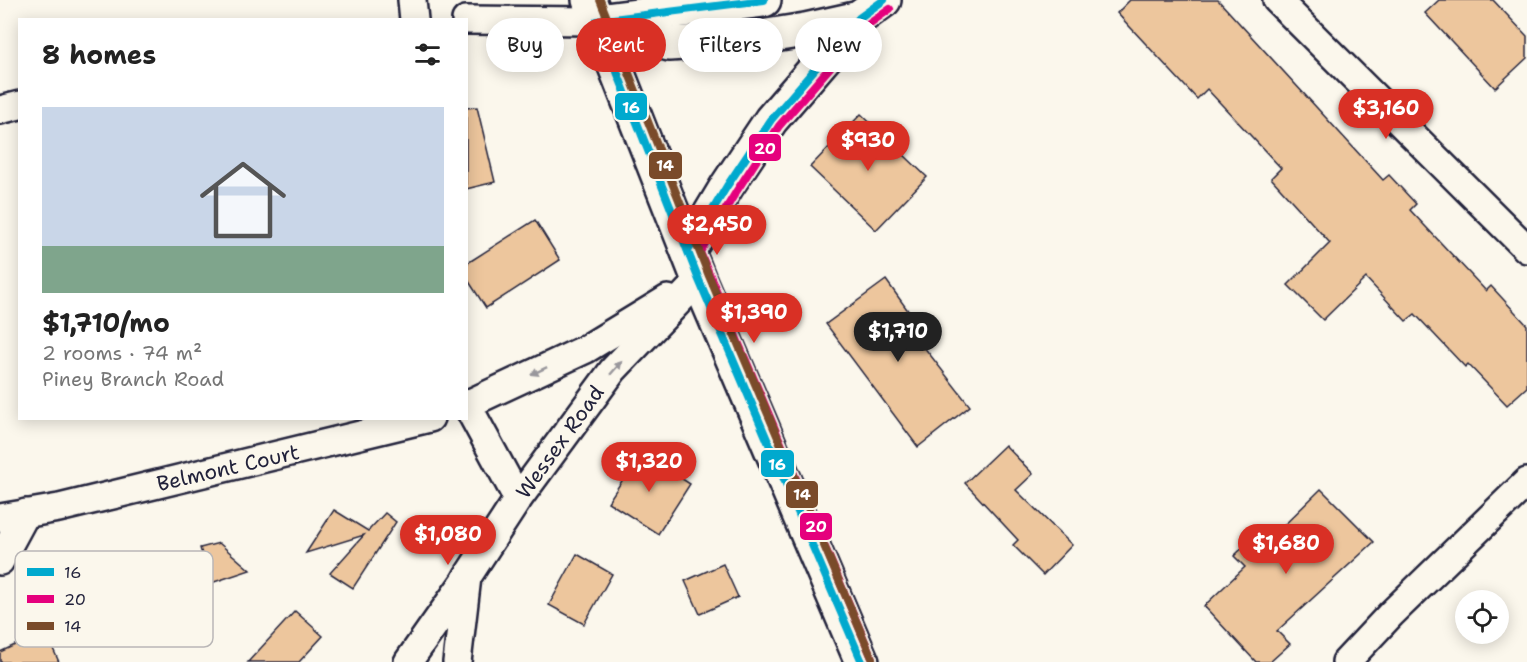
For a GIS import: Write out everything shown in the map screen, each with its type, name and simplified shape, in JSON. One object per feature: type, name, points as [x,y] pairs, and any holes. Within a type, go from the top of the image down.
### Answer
[{"type":"street","points":[[412,0],[414,18]]},
{"type":"street","points":[[468,20],[764,0]]},
{"type":"street","points":[[1277,0],[1527,249]]},
{"type":"street","points":[[593,11],[669,44],[748,39],[805,30],[871,9]]},
{"type":"street","points":[[468,405],[586,349],[693,266],[727,186],[771,120],[871,9]]},
{"type":"street","points":[[593,11],[693,266],[862,662]]},
{"type":"street","points":[[0,110],[18,106]]},
{"type":"street","name":"Wessex Road","points":[[457,662],[467,577],[518,499],[693,266]]},
{"type":"street","points":[[468,407],[518,499]]},
{"type":"street","name":"Belmont Court","points":[[0,519],[59,508],[422,420]]},
{"type":"street","points":[[1346,662],[1391,614],[1527,482]]},
{"type":"street","points":[[0,561],[26,513]]},
{"type":"street","points":[[408,662],[467,577]]},
{"type":"building","points":[[1130,0],[1218,0],[1383,180],[1389,175],[1416,204],[1410,210],[1486,291],[1491,286],[1527,325],[1527,387],[1507,405],[1468,364],[1465,367],[1415,314],[1406,321],[1366,278],[1323,320],[1288,285],[1330,243],[1271,178],[1281,168],[1207,89],[1197,99],[1117,13]]},
{"type":"building","points":[[1439,0],[1493,0],[1527,36],[1527,58],[1495,88],[1425,13]]},
{"type":"building","points":[[477,107],[495,182],[468,189],[468,108]]},
{"type":"building","points":[[861,114],[927,177],[876,230],[810,167]]},
{"type":"building","points":[[535,220],[560,260],[486,308],[468,280],[468,263]]},
{"type":"building","points":[[886,280],[927,337],[920,342],[970,406],[918,447],[826,324]]},
{"type":"building","points":[[1005,445],[1033,474],[1016,490],[1072,545],[1043,575],[1013,545],[1018,540],[965,483]]},
{"type":"building","points":[[641,452],[690,484],[658,534],[608,502]]},
{"type":"building","points":[[1321,489],[1374,542],[1277,631],[1290,644],[1270,662],[1256,662],[1204,606],[1245,567],[1234,556],[1262,529],[1271,538]]},
{"type":"building","points":[[334,510],[368,531],[385,513],[396,522],[353,588],[330,573],[364,535],[306,553]]},
{"type":"building","points":[[219,543],[250,570],[213,582],[213,551],[201,551],[200,548]]},
{"type":"building","points":[[577,554],[612,574],[584,624],[549,605]]},
{"type":"building","points":[[723,564],[738,597],[700,614],[685,581]]},
{"type":"building","points":[[295,611],[323,636],[299,662],[248,662]]},
{"type":"building","points":[[15,645],[15,647],[52,647],[59,662],[0,662],[0,652]]},
{"type":"transit line","name":"14","points":[[600,0],[709,276],[872,658]]},
{"type":"transit line","name":"16","points":[[764,0],[597,21],[699,280],[862,662]]},
{"type":"transit line","name":"16","points":[[688,251],[727,186],[771,120],[859,18],[884,0]]},
{"type":"transit line","name":"20","points":[[872,658],[700,252],[779,126],[866,26],[890,9]]}]
